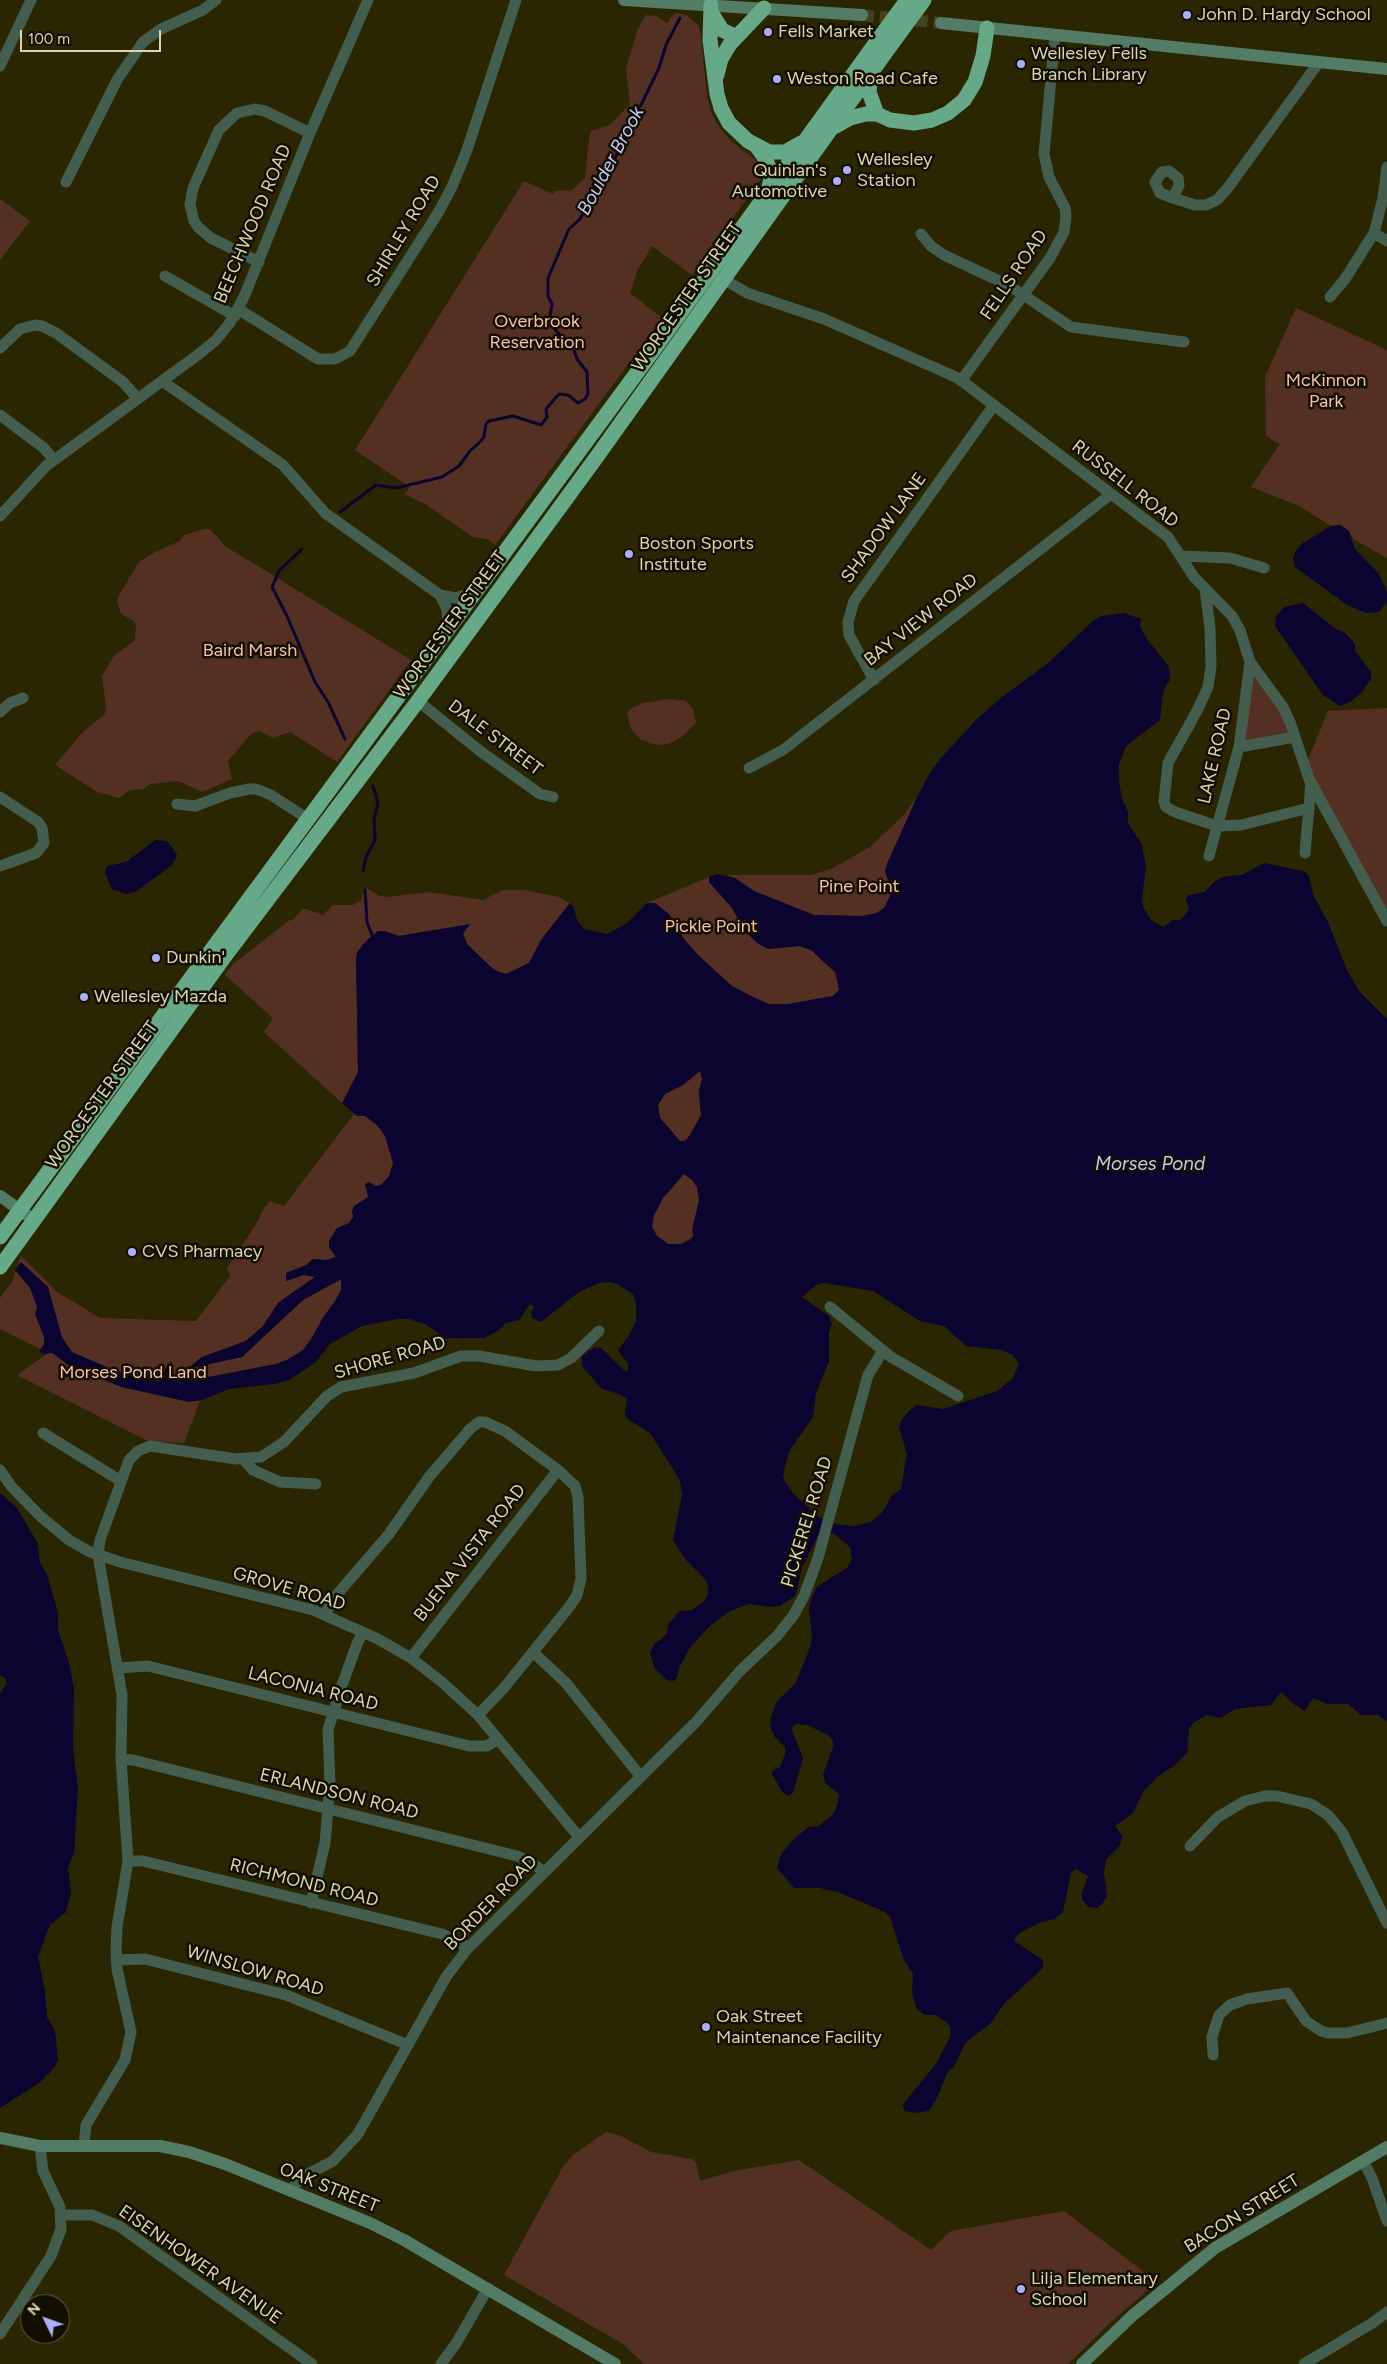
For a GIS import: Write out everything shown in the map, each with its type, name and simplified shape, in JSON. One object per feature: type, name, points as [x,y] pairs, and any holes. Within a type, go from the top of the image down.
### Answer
[{"type":"highway","name":"WORCESTER STREET","points":[[0,1237],[650,354],[907,0]]},
{"type":"highway","name":"WORCESTER STREET","points":[[0,1267],[225,956],[418,701],[607,442],[722,278],[924,0]]},
{"type":"highway","points":[[716,81],[721,59],[735,36],[766,5]]},
{"type":"highway","points":[[711,9],[722,30],[735,36]]},
{"type":"highway","points":[[711,9],[710,40],[720,105],[727,120],[736,132],[756,146],[773,153],[782,153],[792,149],[808,136]]},
{"type":"highway","points":[[828,132],[853,116],[877,114],[894,121],[920,122],[940,117],[958,106],[969,93],[979,72],[987,28]]},
{"type":"highway","points":[[875,68],[870,78],[868,92],[877,114]]},
{"type":"highway","points":[[756,146],[765,158],[771,173],[770,183],[765,195]]},
{"type":"street","points":[[0,66],[31,0]]},
{"type":"street","points":[[66,182],[117,80],[143,42],[161,29],[203,10],[216,0]]},
{"type":"street","name":"BEECHWOOD ROAD","points":[[0,516],[33,479],[54,460],[215,341],[237,312],[310,133],[368,0]]},
{"type":"street","name":"SHIRLEY ROAD","points":[[165,276],[237,312],[318,359],[335,359],[350,350],[438,214],[452,187],[467,150],[516,0]]},
{"type":"street","points":[[624,0],[711,9],[766,5],[862,15]]},
{"type":"street","points":[[941,23],[1387,69]]},
{"type":"street","name":"FELLS ROAD","points":[[961,381],[1057,246],[1064,232],[1066,218],[1063,202],[1049,177],[1044,154],[1055,35]]},
{"type":"street","points":[[1173,198],[1195,205],[1206,206],[1216,200],[1227,189],[1319,62]]},
{"type":"street","points":[[259,262],[210,238],[198,227],[194,221],[190,204],[193,188],[219,130],[237,113],[255,109],[265,111],[310,133]]},
{"type":"street","points":[[1330,297],[1374,233],[1383,198],[1387,167]]},
{"type":"street","points":[[1374,233],[1387,241]]},
{"type":"street","points":[[921,234],[931,246],[1006,284],[1075,329],[1184,342]]},
{"type":"street","name":"RUSSELL ROAD","points":[[722,278],[748,293],[824,319],[961,381],[1168,537],[1194,577],[1232,616],[1240,630],[1250,662],[1283,707],[1311,783],[1387,921]]},
{"type":"street","points":[[0,348],[20,329],[35,325],[42,326],[56,332],[123,382],[138,399]]},
{"type":"street","points":[[162,381],[283,465],[324,513],[440,595],[455,598],[475,592]]},
{"type":"street","name":"SHADOW LANE","points":[[874,680],[848,635],[848,622],[854,601],[994,406]]},
{"type":"street","points":[[0,415],[44,448],[54,460]]},
{"type":"street","name":"BAY VIEW ROAD","points":[[749,768],[783,750],[1111,494]]},
{"type":"street","points":[[1182,556],[1230,558],[1264,568]]},
{"type":"street","points":[[1205,589],[1212,667],[1208,686],[1198,709],[1168,763],[1164,801],[1166,806],[1175,812],[1217,826],[1241,825],[1309,808]]},
{"type":"street","points":[[440,595],[447,609],[448,629]]},
{"type":"street","name":"LAKE ROAD","points":[[1209,856],[1238,747],[1250,662]]},
{"type":"street","points":[[0,712],[10,703],[23,698]]},
{"type":"street","name":"DALE STREET","points":[[418,701],[480,751],[540,794],[553,797]]},
{"type":"street","points":[[1238,747],[1295,737]]},
{"type":"street","points":[[1305,853],[1311,783]]},
{"type":"street","points":[[177,804],[195,806],[230,793],[256,789],[271,795],[308,819]]},
{"type":"street","points":[[0,797],[38,822],[44,836],[44,843],[36,853],[0,866]]},
{"type":"street","points":[[0,1196],[34,1220]]},
{"type":"street","points":[[830,1308],[883,1351],[958,1396]]},
{"type":"street","name":"SHORE ROAD","points":[[98,1555],[100,1540],[120,1481],[132,1456],[143,1448],[150,1446],[243,1459],[261,1457],[276,1448],[298,1429],[327,1396],[341,1387],[414,1373],[461,1356],[479,1356],[536,1366],[558,1365],[571,1358],[598,1331]]},
{"type":"street","name":"PICKEREL ROAD","points":[[730,1682],[749,1661],[777,1636],[793,1616],[813,1574],[866,1380],[872,1366],[883,1351]]},
{"type":"street","points":[[325,1614],[334,1598],[395,1526],[429,1477],[470,1429],[479,1422],[497,1426],[558,1470],[575,1486],[578,1497],[581,1579],[577,1595],[570,1606],[504,1689],[478,1716]]},
{"type":"street","points":[[43,1433],[120,1481]]},
{"type":"street","points":[[243,1459],[253,1470],[280,1482],[316,1484]]},
{"type":"street","name":"GROVE ROAD","points":[[0,1470],[24,1499],[59,1533],[78,1546],[98,1555],[325,1614],[364,1632],[411,1658],[449,1688],[478,1716],[566,1824],[580,1837]]},
{"type":"street","name":"BUENA VISTA ROAD","points":[[411,1658],[558,1470]]},
{"type":"street","points":[[84,2146],[86,2125],[119,2071],[130,2043],[131,2023],[116,1960],[116,1927],[128,1861],[121,1759],[123,1707],[98,1555]]},
{"type":"street","points":[[311,1903],[324,1853],[330,1775],[327,1738],[333,1712],[357,1644],[364,1632]]},
{"type":"street","points":[[533,1652],[566,1683],[641,1777]]},
{"type":"street","name":"LACONIA ROAD","points":[[118,1668],[148,1666],[475,1747],[487,1746],[498,1739]]},
{"type":"street","name":"BORDER ROAD","points":[[290,2191],[302,2177],[333,2161],[350,2144],[373,2110],[446,1977],[468,1948],[701,1717],[730,1682]]},
{"type":"street","name":"ERLANDSON ROAD","points":[[121,1759],[133,1760],[517,1856],[532,1862],[544,1872]]},
{"type":"street","points":[[1190,1846],[1218,1818],[1245,1801],[1266,1796],[1276,1796],[1311,1804],[1328,1815],[1342,1832],[1387,1923]]},
{"type":"street","name":"RICHMOND ROAD","points":[[128,1861],[143,1861],[442,1934],[468,1948]]},
{"type":"street","name":"WINSLOW ROAD","points":[[116,1960],[145,1960],[286,1995],[408,2045]]},
{"type":"street","points":[[1213,2056],[1213,2029],[1224,2010],[1238,2002],[1287,1993],[1306,2022],[1321,2031],[1337,2034],[1387,2023]]},
{"type":"street","name":"OAK STREET","points":[[0,2138],[40,2146],[144,2145],[173,2148],[225,2164],[387,2231],[488,2288],[615,2364]]},
{"type":"street","points":[[0,2334],[56,2246],[61,2229],[60,2207],[43,2171],[40,2146]]},
{"type":"street","name":"BACON STREET","points":[[1082,2364],[1132,2316],[1215,2248],[1387,2147]]},
{"type":"street","points":[[1364,2161],[1387,2221]]},
{"type":"street","name":"EISENHOWER AVENUE","points":[[61,2215],[92,2215],[114,2223],[310,2363]]},
{"type":"street","points":[[441,2364],[457,2342],[488,2288]]},
{"type":"street","points":[[1304,2364],[1368,2326],[1387,2312]]},
{"type":"green space","name":"Overbrook Reservation","points":[[675,13],[686,15],[698,25],[701,36],[707,97],[712,114],[717,124],[731,141],[758,162],[761,171],[760,180],[692,275],[652,246],[637,271],[630,293],[662,318],[495,545],[487,539],[473,537],[425,504],[404,494],[410,487],[355,450],[524,181],[553,194],[555,191],[572,190],[585,178],[591,131],[610,125],[630,104],[626,69],[638,28],[646,15],[656,16],[667,23]]},
{"type":"green space","points":[[0,199],[30,221],[0,260]]},
{"type":"green space","name":"McKinnon Park","points":[[1296,308],[1387,350],[1387,558],[1353,539],[1349,531],[1340,525],[1331,526],[1299,506],[1251,487],[1280,444],[1266,436],[1265,377]]},
{"type":"green space","name":"Baird Marsh","points":[[210,529],[225,546],[411,660],[337,762],[290,732],[273,738],[259,731],[251,734],[228,761],[232,779],[202,792],[178,781],[150,784],[143,789],[130,790],[119,798],[97,792],[55,765],[83,732],[105,714],[106,706],[102,676],[114,656],[135,640],[136,627],[134,621],[121,614],[117,601],[119,595],[139,562],[157,551],[180,541],[184,535]]},
{"type":"green space","points":[[1250,662],[1295,737],[1239,747]]},
{"type":"green space","points":[[669,699],[686,701],[693,709],[696,723],[680,738],[668,744],[656,745],[640,739],[631,729],[627,713],[632,708],[643,703]]},
{"type":"green space","points":[[1387,708],[1387,910],[1306,765],[1328,711]]},
{"type":"green space","name":"Pine Point","points":[[917,797],[887,864],[891,894],[884,908],[877,913],[862,916],[814,915],[754,891],[735,878],[726,875],[812,875],[833,868],[870,847],[903,816]]},
{"type":"green space","name":"Pickle Point","points":[[709,877],[709,882],[732,908],[745,931],[768,949],[800,946],[811,950],[835,972],[839,990],[833,996],[789,1004],[769,1004],[753,997],[732,986],[698,955],[684,939],[669,914],[647,903]]},
{"type":"green space","points":[[366,888],[380,896],[386,897],[429,892],[483,900],[503,890],[524,890],[558,897],[570,903],[546,933],[529,963],[506,974],[492,968],[467,944],[463,934],[469,925],[399,936],[384,931],[362,945],[356,958],[358,1072],[342,1103],[264,1032],[273,1018],[225,975],[233,964],[290,920],[293,920],[303,908],[323,915],[333,905],[353,905],[362,900],[362,894]]},
{"type":"green space","points":[[700,1071],[702,1079],[699,1092],[701,1115],[690,1135],[685,1141],[680,1141],[660,1118],[658,1105],[665,1094],[683,1085]]},
{"type":"green space","name":"Morses Pond Land","points":[[354,1114],[365,1116],[377,1125],[385,1136],[393,1163],[389,1176],[382,1185],[376,1186],[368,1192],[368,1197],[354,1206],[353,1217],[349,1223],[337,1228],[333,1234],[329,1241],[329,1247],[336,1257],[326,1260],[313,1259],[306,1265],[287,1273],[286,1280],[304,1275],[316,1276],[278,1303],[263,1326],[245,1341],[202,1357],[188,1368],[242,1357],[303,1300],[342,1279],[341,1290],[303,1350],[287,1360],[276,1364],[209,1377],[184,1443],[148,1441],[17,1375],[48,1353],[0,1329],[0,1298],[12,1282],[21,1256],[57,1292],[100,1318],[196,1321],[230,1276],[227,1268],[258,1221],[264,1208],[270,1201],[284,1206]]},
{"type":"green space","points":[[684,1174],[697,1187],[699,1200],[693,1236],[681,1244],[668,1244],[657,1236],[652,1227],[654,1215],[663,1198]]},
{"type":"green space","points":[[606,2132],[619,2135],[651,2152],[692,2159],[696,2163],[700,2181],[733,2171],[799,2160],[931,2250],[951,2231],[1064,2211],[1157,2282],[1111,2322],[1068,2364],[644,2364],[623,2344],[504,2275],[564,2165],[574,2154]]},
{"type":"water","points":[[1340,525],[1349,531],[1355,549],[1379,574],[1387,592],[1387,602],[1379,612],[1366,613],[1347,605],[1295,567],[1293,559],[1296,550],[1303,543],[1331,526]]},
{"type":"water","points":[[1303,603],[1336,629],[1344,632],[1352,640],[1355,645],[1355,651],[1371,672],[1371,679],[1361,693],[1350,702],[1340,706],[1323,695],[1275,626],[1276,616],[1284,607]]},
{"type":"water","name":"Morses Pond","points":[[1124,613],[1141,619],[1140,626],[1146,638],[1169,667],[1170,679],[1163,692],[1160,720],[1126,746],[1119,764],[1119,782],[1122,799],[1128,811],[1128,823],[1142,845],[1146,867],[1142,898],[1143,907],[1151,920],[1163,927],[1173,920],[1180,920],[1189,910],[1186,899],[1189,895],[1205,892],[1214,882],[1222,877],[1242,875],[1264,863],[1303,871],[1308,874],[1314,897],[1328,922],[1347,970],[1359,991],[1387,1019],[1387,1722],[1378,1715],[1361,1715],[1348,1704],[1327,1704],[1313,1698],[1305,1711],[1295,1705],[1281,1692],[1271,1705],[1236,1709],[1220,1718],[1207,1715],[1194,1722],[1189,1729],[1187,1753],[1175,1765],[1157,1777],[1143,1792],[1133,1813],[1115,1826],[1122,1836],[1120,1845],[1106,1860],[1104,1873],[1107,1896],[1102,1904],[1097,1908],[1088,1907],[1082,1899],[1082,1892],[1088,1876],[1076,1869],[1071,1873],[1063,1912],[1054,1919],[1039,1923],[1025,1930],[1017,1935],[1014,1941],[1043,1960],[1043,1968],[1004,2004],[990,2024],[966,2042],[953,2068],[947,2073],[937,2098],[929,2111],[915,2113],[904,2111],[903,2104],[936,2064],[950,2037],[950,2026],[935,2015],[925,2015],[917,2009],[912,1994],[913,1974],[904,1960],[890,1917],[885,1912],[838,1892],[820,1888],[794,1888],[777,1868],[781,1854],[797,1836],[809,1827],[819,1826],[833,1814],[837,1806],[839,1794],[825,1783],[823,1775],[834,1744],[832,1739],[828,1735],[807,1725],[796,1724],[791,1728],[803,1758],[793,1793],[789,1796],[782,1792],[772,1774],[772,1771],[780,1767],[785,1754],[785,1747],[775,1737],[771,1729],[770,1720],[777,1701],[795,1684],[810,1648],[812,1635],[809,1608],[816,1588],[847,1568],[852,1559],[850,1547],[834,1534],[820,1532],[802,1567],[794,1597],[780,1606],[771,1607],[749,1604],[730,1611],[710,1626],[691,1646],[679,1668],[677,1678],[673,1681],[667,1680],[655,1669],[650,1653],[654,1644],[667,1633],[668,1624],[680,1611],[692,1610],[704,1601],[708,1595],[708,1587],[706,1580],[685,1559],[673,1540],[682,1495],[680,1481],[650,1433],[625,1415],[627,1399],[619,1394],[602,1389],[582,1366],[582,1356],[595,1347],[601,1348],[624,1370],[628,1371],[628,1364],[618,1350],[628,1337],[636,1321],[636,1303],[633,1294],[617,1284],[609,1282],[599,1283],[579,1292],[541,1322],[532,1318],[531,1313],[534,1306],[530,1304],[519,1320],[506,1323],[498,1331],[484,1338],[446,1338],[425,1324],[409,1319],[397,1319],[362,1326],[330,1344],[315,1363],[289,1380],[274,1384],[229,1389],[202,1400],[189,1402],[121,1387],[85,1372],[75,1370],[52,1353],[43,1354],[39,1351],[44,1344],[44,1337],[35,1314],[37,1307],[30,1288],[15,1270],[21,1262],[48,1287],[62,1337],[72,1352],[118,1372],[158,1381],[162,1379],[166,1367],[172,1362],[168,1378],[171,1380],[193,1380],[276,1364],[287,1360],[303,1350],[311,1340],[341,1290],[341,1279],[303,1300],[242,1357],[187,1369],[202,1357],[246,1341],[263,1326],[278,1303],[315,1277],[304,1275],[286,1281],[286,1273],[306,1265],[313,1259],[326,1260],[336,1257],[329,1247],[329,1241],[337,1228],[349,1223],[353,1217],[352,1211],[354,1206],[368,1197],[365,1184],[369,1182],[376,1186],[381,1185],[389,1176],[393,1163],[385,1136],[377,1125],[365,1116],[357,1116],[342,1103],[358,1072],[356,958],[357,952],[367,940],[378,931],[399,936],[470,924],[463,934],[467,944],[492,968],[506,974],[529,963],[541,940],[570,903],[574,908],[577,920],[584,929],[607,934],[626,924],[647,903],[655,903],[669,914],[684,939],[698,955],[732,986],[753,997],[769,1004],[788,1004],[833,996],[839,990],[835,972],[811,950],[800,946],[768,949],[757,943],[745,931],[732,908],[709,882],[709,877],[717,874],[735,878],[754,891],[814,915],[862,916],[877,913],[884,908],[891,894],[885,872],[887,864],[917,797],[940,759],[977,719],[1002,697],[1047,664],[1093,621],[1101,616]],"holes":[[[700,1071],[702,1079],[699,1091],[701,1115],[690,1135],[685,1141],[680,1141],[660,1118],[658,1105],[665,1094],[683,1085]],[[684,1174],[697,1187],[699,1200],[691,1240],[681,1244],[668,1244],[657,1236],[652,1227],[654,1215],[663,1198]],[[824,1283],[873,1291],[920,1321],[944,1326],[966,1346],[1001,1350],[1013,1355],[1019,1364],[1013,1378],[997,1391],[943,1409],[917,1405],[909,1411],[899,1427],[907,1454],[901,1489],[892,1495],[884,1510],[876,1518],[870,1522],[855,1526],[835,1524],[818,1517],[792,1492],[783,1478],[790,1450],[813,1417],[816,1393],[829,1361],[829,1332],[832,1323],[829,1316],[802,1297],[816,1285]]]},
{"type":"water","points":[[155,840],[167,841],[173,849],[177,855],[172,865],[137,891],[127,894],[112,889],[105,873],[107,866],[126,862]]},
{"type":"water","points":[[0,1493],[17,1508],[38,1544],[40,1563],[47,1574],[58,1613],[58,1630],[69,1663],[74,1689],[73,1749],[78,1788],[74,1853],[68,1868],[71,1892],[66,1912],[50,1925],[38,1957],[45,1992],[47,2017],[55,2031],[58,2060],[54,2068],[39,2083],[0,2108],[0,1694],[7,1683],[5,1678],[0,1675]]},
{"type":"waterway","name":"Boulder Brook","points":[[340,512],[376,485],[396,488],[442,477],[459,466],[470,451],[481,441],[484,437],[486,424],[489,421],[513,416],[541,425],[547,417],[546,409],[559,394],[568,395],[578,403],[585,399],[588,394],[587,372],[577,359],[574,350],[549,323],[552,304],[548,296],[548,278],[569,229],[580,219],[589,202],[591,193],[609,170],[620,148],[631,133],[629,120],[641,105],[659,68],[666,45],[680,18]]},
{"type":"waterway","name":"Boulder Brook","points":[[302,549],[279,571],[272,587],[287,616],[315,682],[328,702],[345,739]]},
{"type":"waterway","name":"Boulder Brook","points":[[363,871],[366,857],[375,840],[374,819],[378,803],[373,786]]},
{"type":"waterway","name":"Boulder Brook","points":[[365,890],[367,922],[372,935]]},
{"type":"tunnel","points":[[862,15],[941,23]]},
{"type":"place","name":"John D. Hardy School","points":[[1187,15]]},
{"type":"place","name":"Fells Market","points":[[768,32]]},
{"type":"place","name":"Wellesley Fells Branch Library","points":[[1021,64]]},
{"type":"place","name":"Weston Road Cafe","points":[[777,79]]},
{"type":"place","name":"Wellesley Station","points":[[847,170]]},
{"type":"place","name":"Quinlan's Automotive","points":[[837,181]]},
{"type":"place","name":"Boston Sports Institute","points":[[629,554]]},
{"type":"place","name":"Dunkin'","points":[[156,958]]},
{"type":"place","name":"Wellesley Mazda","points":[[84,997]]},
{"type":"place","name":"CVS Pharmacy","points":[[132,1252]]},
{"type":"place","name":"Oak Street Maintenance Facility","points":[[706,2027]]},
{"type":"place","name":"Lilja Elementary School","points":[[1021,2289]]}]
